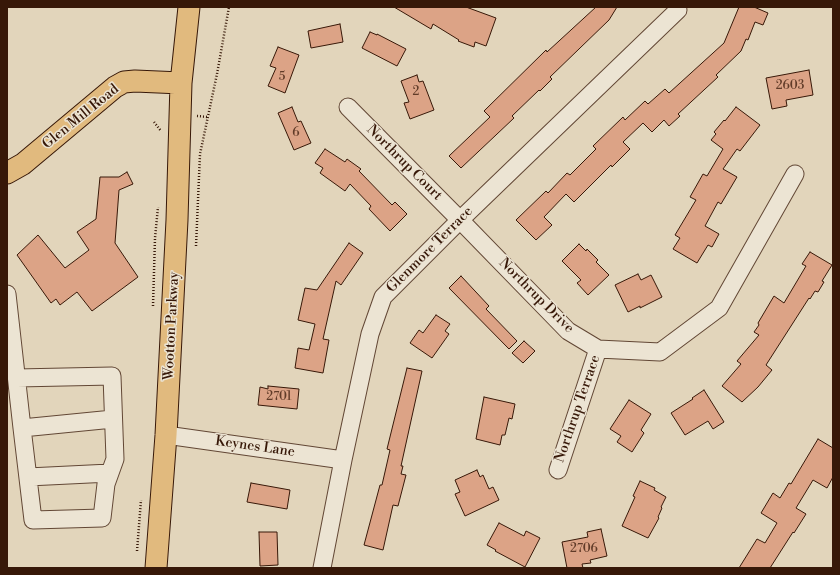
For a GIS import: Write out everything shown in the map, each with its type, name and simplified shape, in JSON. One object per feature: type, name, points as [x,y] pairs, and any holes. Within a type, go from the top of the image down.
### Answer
[{"type":"main road","points":[[181,83],[189,7]]},
{"type":"main road","name":"Glen Mill Road","points":[[7,174],[23,164],[115,87],[124,82],[181,83]]},
{"type":"main road","name":"Wootton Parkway","points":[[156,568],[166,435],[177,220],[181,83]]},
{"type":"street","name":"Glenmore Terrace","points":[[322,568],[370,334],[383,297],[460,220],[678,10]]},
{"type":"street","name":"Northrup Court","points":[[348,107],[460,220]]},
{"type":"street","name":"Northrup Drive","points":[[460,220],[568,331],[598,349],[660,352],[719,308],[795,174]]},
{"type":"street","points":[[7,294],[33,520],[102,518],[106,484],[115,459],[112,376],[17,378]]},
{"type":"street","name":"Northrup Terrace","points":[[558,470],[598,349]]},
{"type":"street","points":[[22,428],[113,419]]},
{"type":"street","name":"Keynes Lane","points":[[166,435],[343,460]]},
{"type":"street","points":[[28,477],[110,473]]},
{"type":"path","points":[[195,250],[200,154],[229,7]]},
{"type":"path","points":[[201,127],[206,128]]},
{"type":"building","points":[[394,7],[466,7],[496,18],[486,46],[475,42],[474,47],[458,41],[459,40],[433,24],[431,29]]},
{"type":"building","points":[[596,7],[617,7],[609,20],[550,77],[552,79],[512,116],[514,118],[461,168],[449,156],[490,117],[484,111],[546,50],[547,52]]},
{"type":"building","points":[[739,7],[754,7],[768,13],[763,25],[755,22],[748,40],[746,39],[741,51],[716,75],[718,77],[678,114],[680,116],[669,126],[664,120],[652,132],[643,123],[623,142],[630,149],[612,167],[611,165],[574,202],[566,194],[544,217],[552,225],[536,240],[516,220],[546,191],[548,193],[567,173],[570,175],[596,149],[593,146],[623,117],[625,120],[645,101],[648,104],[665,89],[669,93],[724,43]]},
{"type":"building","points":[[340,24],[343,42],[311,48],[308,31]]},
{"type":"building","points":[[370,32],[406,49],[397,66],[362,48]]},
{"type":"building","points":[[278,47],[299,55],[285,93],[268,86],[276,68],[270,66]]},
{"type":"building","points":[[809,70],[813,95],[786,100],[787,106],[772,109],[766,78]]},
{"type":"building","points":[[417,75],[419,82],[423,81],[434,110],[410,119],[404,103],[409,102],[401,81]]},
{"type":"building","points":[[292,107],[298,122],[301,121],[311,143],[294,150],[278,113]]},
{"type":"building","points":[[736,107],[760,125],[740,151],[737,149],[723,169],[737,177],[721,204],[718,202],[705,226],[719,234],[712,247],[708,245],[697,263],[673,249],[680,238],[675,235],[696,200],[690,197],[703,174],[707,176],[723,149],[711,140],[716,134],[714,132]]},
{"type":"building","points":[[325,149],[345,162],[347,159],[361,169],[359,171],[392,205],[395,202],[407,214],[390,231],[369,209],[371,206],[350,184],[345,191],[320,173],[323,168],[315,163]]},
{"type":"building","points":[[127,172],[133,184],[119,190],[115,243],[138,277],[92,311],[77,292],[60,305],[56,299],[51,303],[17,255],[38,235],[65,268],[89,250],[77,232],[96,219],[100,177],[119,177]]},
{"type":"building","points":[[349,243],[363,253],[341,285],[336,281],[323,339],[329,340],[323,373],[295,368],[298,348],[309,350],[315,324],[298,320],[305,288],[317,290]]},
{"type":"building","points":[[579,244],[586,251],[587,249],[598,260],[596,262],[609,275],[588,295],[577,283],[581,280],[562,261]]},
{"type":"building","points":[[810,252],[832,265],[822,281],[824,282],[818,292],[815,291],[810,299],[809,298],[766,365],[772,370],[758,387],[742,402],[722,386],[741,364],[737,361],[759,335],[754,332],[774,296],[784,303],[806,266],[802,264]]},
{"type":"building","points":[[638,274],[641,280],[651,275],[662,297],[628,312],[615,285]]},
{"type":"building","points":[[461,276],[489,306],[486,309],[517,341],[509,349],[449,288]]},
{"type":"building","points":[[436,315],[450,324],[445,331],[449,334],[432,358],[410,343],[419,330],[423,333]]},
{"type":"building","points":[[524,341],[535,351],[523,363],[512,353]]},
{"type":"building","points":[[407,368],[422,371],[401,466],[403,466],[401,474],[406,475],[398,506],[393,505],[383,550],[364,545],[380,485],[382,485],[390,450],[387,449]]},
{"type":"building","points":[[268,386],[299,389],[297,409],[258,405],[260,387],[268,389]]},
{"type":"building","points":[[704,390],[724,422],[713,429],[708,421],[685,435],[671,413]]},
{"type":"building","points":[[484,397],[515,404],[512,419],[509,418],[505,435],[502,435],[500,445],[476,439]]},
{"type":"building","points":[[629,400],[651,414],[641,430],[644,433],[632,452],[617,442],[621,436],[610,429]]},
{"type":"building","points":[[818,439],[833,448],[833,477],[827,488],[813,480],[796,508],[806,514],[770,568],[739,568],[757,539],[765,543],[777,523],[761,513],[773,493],[780,498],[789,483],[791,484]]},
{"type":"building","points":[[477,470],[480,477],[483,475],[489,489],[493,487],[499,500],[465,516],[455,494],[460,492],[455,480]]},
{"type":"building","points":[[640,481],[655,488],[654,490],[666,497],[661,507],[659,518],[648,538],[622,526],[635,497],[633,496]]},
{"type":"building","points":[[251,483],[290,490],[287,509],[247,502]]},
{"type":"building","points":[[499,523],[524,536],[526,531],[540,538],[525,567],[487,545]]},
{"type":"building","points":[[601,529],[607,556],[590,560],[591,563],[582,564],[583,568],[567,568],[562,542],[588,537],[587,532]]},
{"type":"building","points":[[259,532],[277,532],[278,565],[260,566]]}]
